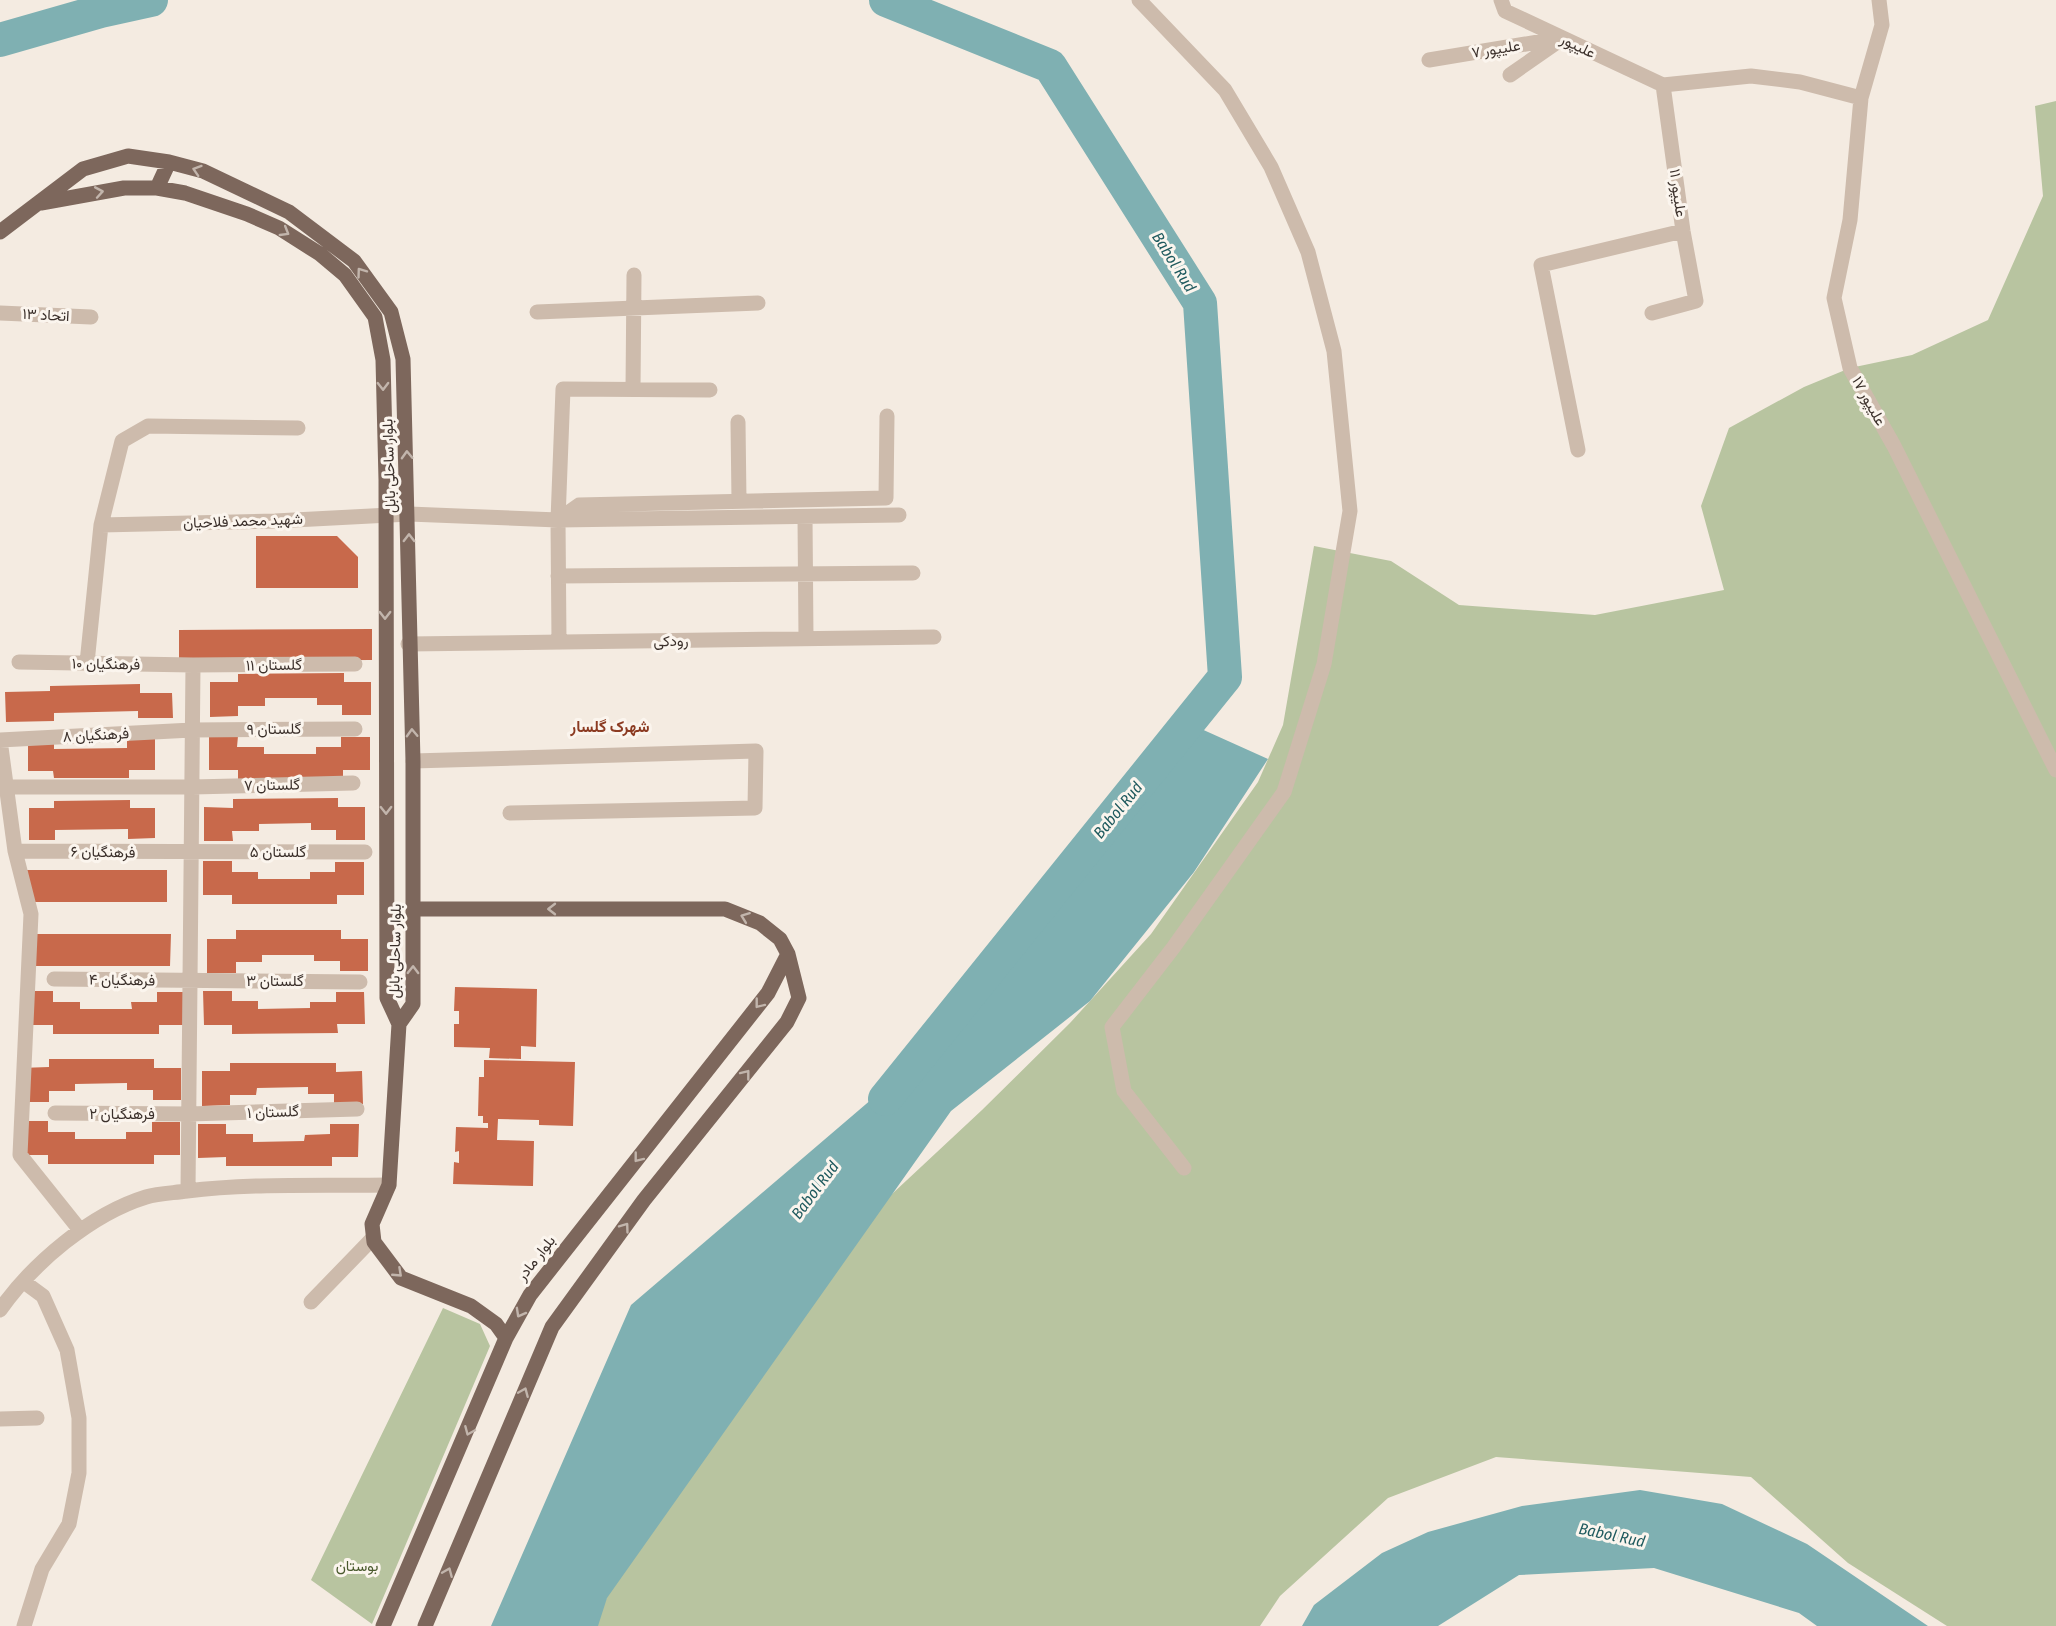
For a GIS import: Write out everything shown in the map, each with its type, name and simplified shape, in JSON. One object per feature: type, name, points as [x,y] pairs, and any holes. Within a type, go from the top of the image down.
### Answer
[{"type":"main road","name":"بلوار ساحلی بابل","points":[[0,232],[83,169],[128,156],[169,162],[203,171],[289,212],[354,261],[391,312],[403,359],[409,514],[408,645],[413,761],[413,1004],[399,1024]]},
{"type":"main road","points":[[157,188],[169,162]]},
{"type":"main road","name":"بلوار ساحلی بابل","points":[[41,203],[124,188],[157,188],[185,193],[247,214],[279,228],[320,254],[345,275],[375,317],[383,360],[387,998],[399,1024]]},
{"type":"main road","points":[[414,909],[726,909],[760,923],[780,939],[788,954],[798,998],[788,1022],[644,1200],[552,1327],[425,1626]]},
{"type":"main road","name":"بلوار مادر","points":[[383,1626],[506,1338],[530,1295],[768,993],[788,954]]},
{"type":"main road","points":[[399,1024],[389,1185],[372,1224],[373,1238],[383,1257],[401,1278],[471,1306],[496,1324],[506,1338]]},
{"type":"street","points":[[1138,0],[1225,90],[1271,167],[1308,252],[1334,351],[1350,511],[1324,664],[1284,792],[1173,948],[1112,1027],[1124,1091],[1184,1168]]},
{"type":"street","name":"علیپور","points":[[1501,0],[1505,11],[1663,85]]},
{"type":"street","name":"علیپور ۱۷","points":[[1879,0],[1882,25],[1861,98],[1850,220],[1834,298],[1850,368],[1893,446],[2056,770]]},
{"type":"street","points":[[1510,75],[1562,38]]},
{"type":"street","name":"علیپور ۷","points":[[1429,60],[1562,38]]},
{"type":"street","points":[[1663,85],[1750,76],[1800,82],[1861,98]]},
{"type":"street","name":"علیپور ۱۱","points":[[1652,313],[1696,301],[1683,231],[1663,85]]},
{"type":"street","points":[[1578,450],[1541,265],[1683,231]]},
{"type":"street","points":[[633,389],[634,275]]},
{"type":"street","points":[[537,312],[633,306],[758,303]]},
{"type":"street","name":"اتحاد ۱۳","points":[[0,313],[91,318]]},
{"type":"street","points":[[559,642],[558,520],[563,389],[710,390]]},
{"type":"street","points":[[558,520],[579,505],[886,498],[887,416]]},
{"type":"street","points":[[738,422],[739,501]]},
{"type":"street","points":[[87,663],[101,525],[122,441],[148,426],[298,428]]},
{"type":"street","name":"شهید محمد فلاحیان","points":[[101,525],[275,522],[385,514],[558,520],[898,515]]},
{"type":"street","points":[[805,517],[806,639]]},
{"type":"street","points":[[558,576],[913,573]]},
{"type":"street","name":"رودکی","points":[[408,645],[934,637]]},
{"type":"street","name":"فرهنگیان ۱۰","points":[[19,662],[193,665]]},
{"type":"street","name":"گلستان ۱۱","points":[[193,665],[355,664]]},
{"type":"street","points":[[188,1191],[193,665]]},
{"type":"street","name":"گلستان ۹","points":[[192,730],[355,729]]},
{"type":"street","name":"فرهنگیان ۸","points":[[0,740],[192,730]]},
{"type":"street","points":[[0,740],[15,850],[31,914],[20,1155],[80,1230]]},
{"type":"street","points":[[413,761],[756,751],[754,807],[510,813]]},
{"type":"street","name":"گلستان ۷","points":[[6,787],[192,787],[353,783]]},
{"type":"street","name":"فرهنگیان ۶","points":[[15,850],[191,853]]},
{"type":"street","name":"گلستان ۵","points":[[191,853],[364,852]]},
{"type":"street","name":"فرهنگیان ۴","points":[[54,979],[190,980]]},
{"type":"street","name":"گلستان ۳","points":[[190,980],[360,982]]},
{"type":"street","name":"گلستان ۱","points":[[189,1114],[357,1109]]},
{"type":"street","name":"فرهنگیان ۲","points":[[56,1113],[189,1114]]},
{"type":"street","points":[[0,1310],[5,1293],[24,1282],[80,1230],[110,1211],[148,1196],[210,1188],[389,1185]]},
{"type":"street","points":[[312,1302],[373,1238]]},
{"type":"street","points":[[24,1282],[43,1296],[67,1350],[79,1418],[79,1473],[69,1524],[42,1569],[24,1626]]},
{"type":"street","points":[[0,1419],[37,1418]]},
{"type":"green space","points":[[2056,101],[2056,1626],[1947,1626],[1848,1563],[1751,1477],[1496,1457],[1388,1498],[1280,1596],[1260,1626],[596,1626],[645,1496],[847,1236],[982,1110],[1070,1023],[1151,934],[1258,782],[1283,725],[1314,546],[1391,561],[1459,605],[1595,615],[1724,590],[1701,506],[1729,428],[1804,387],[1850,368],[1912,355],[1988,320],[2043,196],[2035,106]]},
{"type":"green space","name":"بوستان","points":[[443,1308],[480,1324],[490,1346],[372,1624],[311,1580]]},
{"type":"water","points":[[1188,723],[1268,759],[1194,872],[1090,1001],[951,1111],[607,1598],[598,1626],[491,1626],[631,1305],[914,1063]]},
{"type":"water","points":[[1640,1490],[1722,1504],[1807,1544],[1928,1626],[1817,1626],[1799,1613],[1654,1568],[1519,1575],[1438,1626],[1302,1626],[1314,1605],[1382,1553],[1428,1532],[1522,1506]]},
{"type":"building","points":[[256,536],[337,536],[358,557],[358,588],[256,588]]},
{"type":"building","points":[[372,629],[372,660],[179,661],[179,630]]},
{"type":"building","points":[[344,673],[344,682],[371,682],[371,715],[342,715],[342,705],[317,705],[317,698],[265,698],[265,706],[238,706],[238,716],[210,717],[210,682],[238,682],[238,674]]},
{"type":"building","points":[[140,684],[140,693],[172,693],[173,718],[138,718],[138,711],[54,713],[54,721],[6,722],[5,692],[50,691],[50,686]]},
{"type":"building","points":[[209,736],[238,736],[237,747],[264,747],[264,754],[316,754],[316,747],[341,747],[341,737],[370,737],[370,770],[343,770],[343,779],[238,779],[238,770],[209,770]]},
{"type":"building","points":[[28,739],[54,739],[54,749],[127,748],[127,739],[155,739],[155,770],[129,770],[129,778],[54,778],[53,771],[28,771]]},
{"type":"building","points":[[338,798],[338,807],[365,807],[365,840],[336,840],[336,830],[311,830],[311,823],[259,824],[259,831],[232,831],[233,841],[204,841],[204,807],[233,808],[233,799]]},
{"type":"building","points":[[130,800],[130,808],[155,808],[155,838],[128,839],[128,829],[55,830],[55,840],[29,840],[29,808],[54,808],[54,801]]},
{"type":"building","points":[[203,861],[232,861],[232,872],[258,872],[258,879],[310,879],[310,872],[335,872],[335,862],[364,862],[364,895],[337,895],[337,904],[232,904],[232,895],[203,895]]},
{"type":"building","points":[[25,870],[167,870],[167,902],[25,902]]},
{"type":"building","points":[[236,930],[341,930],[341,939],[368,939],[368,971],[340,971],[340,961],[314,961],[314,955],[262,955],[262,962],[236,962],[236,973],[207,973],[207,939],[236,939]]},
{"type":"building","points":[[28,934],[171,934],[170,966],[28,966]]},
{"type":"building","points":[[455,987],[537,989],[536,1047],[521,1046],[521,1059],[489,1058],[490,1048],[454,1047],[454,1024],[459,1024],[459,1011],[454,1011]]},
{"type":"building","points":[[25,991],[53,991],[53,1002],[80,1002],[80,1009],[132,1009],[131,1002],[157,1002],[157,992],[186,992],[186,1025],[159,1025],[159,1034],[53,1034],[53,1025],[25,1025]]},
{"type":"building","points":[[203,991],[232,991],[232,1001],[258,1001],[258,1009],[310,1008],[310,1002],[336,1002],[336,992],[364,992],[365,1024],[337,1024],[338,1033],[232,1034],[232,1025],[204,1025]]},
{"type":"building","points":[[49,1059],[154,1059],[154,1068],[181,1068],[181,1100],[153,1100],[153,1090],[127,1090],[127,1083],[75,1084],[75,1091],[49,1091],[49,1102],[20,1102],[20,1068],[49,1067]]},
{"type":"building","points":[[484,1060],[575,1062],[573,1126],[539,1125],[539,1120],[498,1119],[497,1140],[534,1141],[533,1186],[453,1184],[454,1162],[459,1163],[459,1151],[455,1152],[456,1127],[488,1128],[488,1123],[483,1123],[483,1116],[478,1116],[479,1077],[484,1077]]},
{"type":"building","points":[[230,1063],[336,1063],[336,1072],[362,1071],[363,1104],[334,1104],[334,1094],[308,1094],[308,1087],[257,1088],[256,1095],[230,1095],[230,1105],[202,1106],[202,1071],[230,1071]]},
{"type":"building","points":[[20,1121],[48,1121],[48,1132],[75,1132],[75,1139],[126,1139],[126,1132],[152,1132],[152,1122],[180,1122],[180,1155],[154,1155],[154,1164],[48,1164],[48,1155],[20,1155]]},
{"type":"building","points":[[198,1124],[226,1124],[226,1134],[253,1134],[253,1142],[304,1141],[305,1135],[330,1134],[330,1124],[359,1124],[358,1157],[332,1157],[332,1166],[226,1166],[226,1157],[198,1158]]},
{"type":"waterway","name":"Babol Rud","points":[[0,40],[101,11],[151,0]]},
{"type":"waterway","name":"Babol Rud","points":[[885,1099],[1225,677],[1200,303],[1050,66],[886,0]]},
{"type":"district","name":"شهرک گلسار","points":[[610,726]]}]
